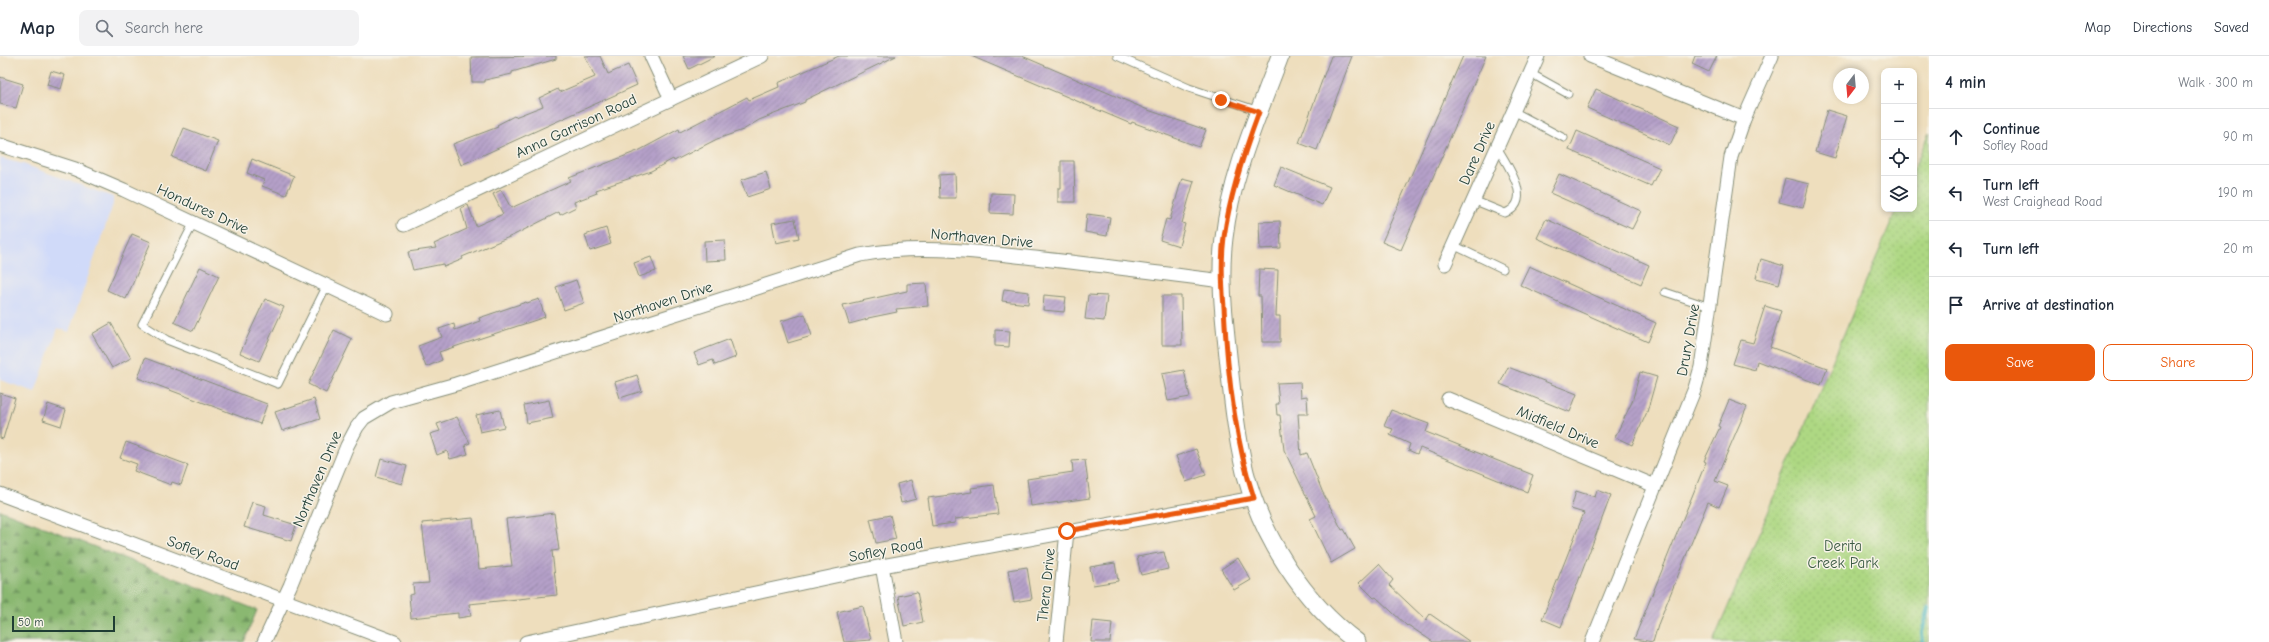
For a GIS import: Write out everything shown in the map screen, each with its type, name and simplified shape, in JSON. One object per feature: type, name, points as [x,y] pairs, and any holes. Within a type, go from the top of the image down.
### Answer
[{"type":"street","points":[[651,56],[671,99]]},
{"type":"street","name":"Anna Garrison Road","points":[[404,225],[762,56]]},
{"type":"street","points":[[1280,56],[1246,149],[1228,216],[1224,238],[1222,281],[1231,392],[1246,472],[1267,531],[1283,560],[1318,607],[1357,642]]},
{"type":"street","name":"Dare Drive","points":[[1445,264],[1538,56]]},
{"type":"street","points":[[1590,56],[1744,119]]},
{"type":"street","name":"Drury Drive","points":[[1592,642],[1695,388],[1701,367],[1731,157],[1744,119],[1772,56]]},
{"type":"street","name":"Hondures Drive","points":[[0,145],[75,169],[124,190],[387,314]]},
{"type":"street","name":"Northaven Drive","points":[[264,642],[284,600],[347,446],[364,418],[378,408],[392,402],[464,382],[860,256],[888,250],[944,249],[991,253],[1222,281]]},
{"type":"street","name":"Midfield Drive","points":[[1448,399],[1655,486]]},
{"type":"street","name":"Sofley Road","points":[[0,494],[395,642]]},
{"type":"street","name":"Sofley Road","points":[[526,642],[882,566],[1254,498]]},
{"type":"street","name":"Thera Drive","points":[[1056,642],[1067,531]]},
{"type":"street","points":[[882,566],[896,642]]},
{"type":"lane","points":[[1117,56],[1189,88],[1259,112]]},
{"type":"lane","points":[[1530,73],[1568,94]]},
{"type":"lane","points":[[1513,111],[1564,138]]},
{"type":"lane","points":[[1473,200],[1499,213],[1511,211],[1517,204],[1519,193],[1516,181],[1497,147]]},
{"type":"lane","points":[[194,222],[142,324],[167,340],[278,384],[327,285]]},
{"type":"lane","points":[[1453,245],[1503,269]]},
{"type":"lane","points":[[1666,292],[1710,307]]},
{"type":"shaded area","points":[[0,158],[23,164],[113,197],[113,204],[69,332],[58,328],[35,392],[0,380]]},
{"type":"green space","name":"Derita Creek Park","points":[[1929,133],[1929,642],[1713,642],[1896,212],[1917,212],[1917,161]]},
{"type":"green space","points":[[0,510],[257,610],[244,642],[0,642]]},
{"type":"building","points":[[556,56],[556,59],[512,72],[512,74],[485,80],[485,82],[472,82],[471,57]]},
{"type":"building","points":[[585,56],[600,56],[608,74],[628,65],[637,85],[461,165],[453,144],[498,127],[497,125],[514,116],[515,117],[543,106],[539,98],[558,89],[560,92],[595,77]]},
{"type":"building","points":[[683,56],[715,56],[689,69]]},
{"type":"building","points":[[839,56],[896,56],[805,100],[805,102],[759,120],[743,130],[717,139],[674,161],[673,159],[651,171],[596,190],[597,193],[574,202],[576,207],[560,215],[559,212],[514,235],[462,257],[463,259],[444,267],[443,264],[413,270],[408,252],[436,248],[434,244],[467,229],[461,208],[468,205],[476,226],[503,214],[493,194],[501,190],[511,208],[571,181],[569,178],[640,150],[679,129],[680,132],[747,97],[749,100],[779,87],[778,83]]},
{"type":"building","points":[[971,56],[1022,56],[1148,110],[1206,130],[1199,147],[1132,122],[1131,124]]},
{"type":"building","points":[[1331,56],[1352,56],[1317,150],[1299,143]]},
{"type":"building","points":[[1463,56],[1486,56],[1401,250],[1382,242]]},
{"type":"building","points":[[1695,56],[1717,56],[1709,72],[1692,64]]},
{"type":"building","points":[[51,71],[65,75],[61,89],[47,85]]},
{"type":"building","points":[[0,77],[23,84],[16,108],[0,104]]},
{"type":"building","points":[[1596,89],[1679,126],[1670,145],[1587,108]]},
{"type":"building","points":[[1827,110],[1847,116],[1835,158],[1815,152]]},
{"type":"building","points":[[184,128],[218,141],[206,171],[172,157]]},
{"type":"building","points":[[1577,131],[1660,168],[1651,186],[1569,150]]},
{"type":"building","points":[[252,159],[294,176],[286,195],[262,186],[264,180],[247,173]]},
{"type":"building","points":[[1061,161],[1074,161],[1075,202],[1058,202],[1058,188],[1061,188]]},
{"type":"building","points":[[1281,167],[1330,187],[1322,205],[1274,185]]},
{"type":"building","points":[[766,172],[771,189],[747,197],[741,180]]},
{"type":"building","points":[[955,174],[956,198],[940,198],[939,175]]},
{"type":"building","points":[[1559,174],[1641,211],[1632,229],[1550,193]]},
{"type":"building","points":[[1182,178],[1194,181],[1182,223],[1185,224],[1179,246],[1160,240],[1166,219],[1170,220]]},
{"type":"building","points":[[1785,178],[1809,184],[1803,208],[1779,202]]},
{"type":"building","points":[[991,193],[1014,194],[1013,214],[990,213]]},
{"type":"building","points":[[1087,214],[1110,217],[1107,236],[1085,232]]},
{"type":"building","points":[[795,219],[799,238],[776,243],[772,223]]},
{"type":"building","points":[[1546,219],[1649,265],[1641,284],[1537,238]]},
{"type":"building","points":[[1280,221],[1281,248],[1260,249],[1259,222]]},
{"type":"building","points":[[606,228],[611,244],[590,251],[585,235]]},
{"type":"building","points":[[132,234],[151,242],[126,299],[107,290]]},
{"type":"building","points":[[725,240],[726,260],[705,261],[704,241]]},
{"type":"building","points":[[651,257],[656,271],[639,277],[634,263]]},
{"type":"building","points":[[1761,259],[1784,266],[1779,284],[1756,278]]},
{"type":"building","points":[[1529,266],[1656,323],[1648,342],[1520,285]]},
{"type":"building","points":[[200,267],[219,276],[193,331],[174,322]]},
{"type":"building","points":[[1259,269],[1278,270],[1276,316],[1280,316],[1280,342],[1262,342],[1261,296],[1258,296]]},
{"type":"building","points":[[576,280],[584,303],[564,310],[556,287]]},
{"type":"building","points":[[926,283],[928,306],[896,309],[897,312],[868,318],[849,324],[843,305],[907,291],[907,284]]},
{"type":"building","points":[[1004,289],[1029,292],[1028,304],[1002,301]]},
{"type":"building","points":[[1044,295],[1066,297],[1064,312],[1043,310]]},
{"type":"building","points":[[1088,295],[1107,296],[1104,321],[1085,319]]},
{"type":"building","points":[[1162,296],[1181,296],[1182,345],[1162,345]]},
{"type":"building","points":[[265,299],[284,307],[259,361],[240,353]]},
{"type":"building","points":[[539,299],[545,317],[439,352],[442,360],[426,367],[418,346],[442,337],[439,329],[454,324],[455,330],[480,321],[479,318]]},
{"type":"building","points":[[1765,306],[1781,311],[1770,347],[1827,368],[1821,385],[1757,361],[1755,370],[1733,364],[1741,340],[1753,343]]},
{"type":"building","points":[[805,314],[812,336],[788,343],[781,321]]},
{"type":"building","points":[[111,323],[131,358],[112,368],[92,334]]},
{"type":"building","points":[[334,330],[352,339],[326,393],[308,384]]},
{"type":"building","points":[[995,330],[1010,331],[1009,347],[995,346]]},
{"type":"building","points":[[730,339],[736,357],[715,365],[713,360],[699,365],[694,353]]},
{"type":"building","points":[[145,358],[267,404],[260,424],[138,378]]},
{"type":"building","points":[[1508,367],[1577,394],[1570,412],[1500,384]]},
{"type":"building","points":[[1184,370],[1190,397],[1168,401],[1162,374]]},
{"type":"building","points":[[1640,372],[1657,377],[1647,412],[1632,445],[1615,437],[1632,402]]},
{"type":"building","points":[[637,375],[642,391],[620,398],[615,382]]},
{"type":"building","points":[[1300,382],[1301,397],[1307,396],[1308,414],[1298,414],[1301,455],[1307,453],[1322,491],[1342,530],[1344,529],[1355,549],[1331,563],[1310,519],[1316,516],[1284,450],[1280,415],[1277,415],[1276,404],[1279,404],[1277,383]]},
{"type":"building","points":[[0,393],[15,398],[3,439],[0,438]]},
{"type":"building","points":[[314,399],[320,419],[282,431],[275,412]]},
{"type":"building","points":[[549,400],[553,418],[527,423],[524,405]]},
{"type":"building","points":[[1729,400],[1747,407],[1715,481],[1728,486],[1719,507],[1708,502],[1659,622],[1653,642],[1634,639],[1706,462],[1704,461],[1720,427],[1718,426]]},
{"type":"building","points":[[48,404],[66,410],[61,426],[43,420]]},
{"type":"building","points":[[500,410],[504,427],[480,432],[476,415]]},
{"type":"building","points":[[1391,410],[1429,424],[1426,432],[1533,475],[1527,492],[1420,448],[1417,454],[1408,450],[1410,444],[1390,435],[1393,429],[1384,426]]},
{"type":"building","points":[[457,417],[470,443],[465,445],[468,454],[450,459],[447,451],[437,455],[430,434],[440,431],[437,424]]},
{"type":"building","points":[[126,442],[188,465],[181,485],[172,482],[171,485],[134,471],[137,464],[120,458]]},
{"type":"building","points":[[1196,449],[1206,475],[1186,482],[1176,456]]},
{"type":"building","points":[[381,459],[407,466],[402,484],[376,477]]},
{"type":"building","points":[[1085,460],[1090,498],[1031,506],[1027,479],[1073,472],[1072,461]]},
{"type":"building","points":[[911,480],[916,499],[901,503],[897,484]]},
{"type":"building","points":[[994,485],[998,514],[955,519],[955,523],[932,526],[928,498],[972,492],[971,488]]},
{"type":"building","points":[[1597,490],[1611,495],[1561,627],[1542,619],[1584,513],[1571,509],[1576,491],[1595,497]]},
{"type":"building","points":[[252,502],[266,506],[264,515],[296,525],[291,541],[244,527]]},
{"type":"building","points":[[554,513],[559,550],[552,551],[557,595],[469,604],[471,616],[458,618],[458,613],[411,618],[409,595],[414,594],[413,584],[429,583],[422,523],[473,518],[479,569],[512,566],[506,519]]},
{"type":"building","points":[[890,515],[896,539],[876,543],[870,519]]},
{"type":"building","points":[[1164,552],[1168,569],[1141,575],[1137,557]]},
{"type":"building","points":[[1238,558],[1251,580],[1234,590],[1221,569]]},
{"type":"building","points":[[1115,563],[1118,581],[1093,585],[1090,567]]},
{"type":"building","points":[[1379,564],[1393,580],[1389,585],[1426,620],[1430,614],[1470,642],[1433,642],[1408,625],[1407,626],[1376,597],[1374,598],[1359,583]]},
{"type":"building","points":[[1027,567],[1032,599],[1014,602],[1008,570]]},
{"type":"building","points":[[917,592],[923,622],[904,626],[898,596]]},
{"type":"building","points":[[863,606],[871,640],[844,642],[837,612]]},
{"type":"building","points":[[1093,621],[1112,623],[1110,642],[1091,642]]},
{"type":"waterway","points":[[1923,642],[1922,632],[1929,608]]},
{"type":"route","points":[[1067,531],[1254,498],[1246,472],[1231,392],[1222,281],[1224,238],[1228,216],[1246,149],[1259,112],[1221,100]]}]
